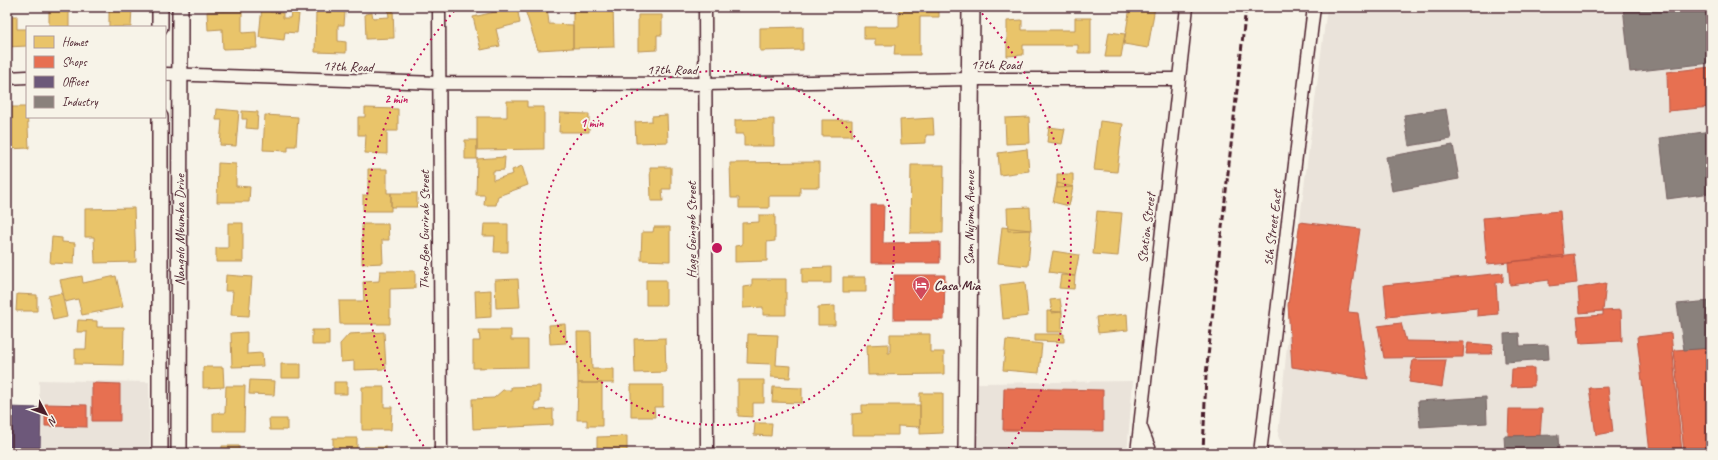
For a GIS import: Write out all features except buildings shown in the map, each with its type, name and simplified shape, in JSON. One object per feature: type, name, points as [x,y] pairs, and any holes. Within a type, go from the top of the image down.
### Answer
[{"type":"main road","name":"Sam Nujoma Avenue","points":[[967,453],[971,7]]},
{"type":"street","points":[[160,7],[160,26]]},
{"type":"street","name":"Nangolo Mbumba Drive","points":[[179,453],[172,75],[180,7]]},
{"type":"street","name":"Theo-Ben Gurirab Street","points":[[439,7],[440,453]]},
{"type":"street","name":"Hage Geingob Street","points":[[705,7],[707,453]]},
{"type":"street","name":"Station Street","points":[[1137,453],[1139,422],[1187,7]]},
{"type":"street","name":"5th Street East","points":[[1260,453],[1314,7]]},
{"type":"street","name":"17th Road","points":[[172,75],[438,83],[706,84],[970,79],[1179,79]]},
{"type":"street","points":[[7,78],[26,77]]},
{"type":"street","name":"Nangolo Mbumba Drive","points":[[160,118],[160,453]]},
{"type":"street","points":[[1139,422],[1151,453]]},
{"type":"shaded area","points":[[1327,7],[1711,7],[1711,453],[1286,453],[1278,436],[1298,234]]},
{"type":"shaded area","points":[[39,380],[149,382],[150,453],[39,453]]},
{"type":"shaded area","points":[[1133,381],[1127,453],[977,453],[978,383]]},
{"type":"railway","points":[[1203,453],[1206,375],[1246,7]]},
{"type":"place","name":"Casa Mia","points":[[921,300]]}]
